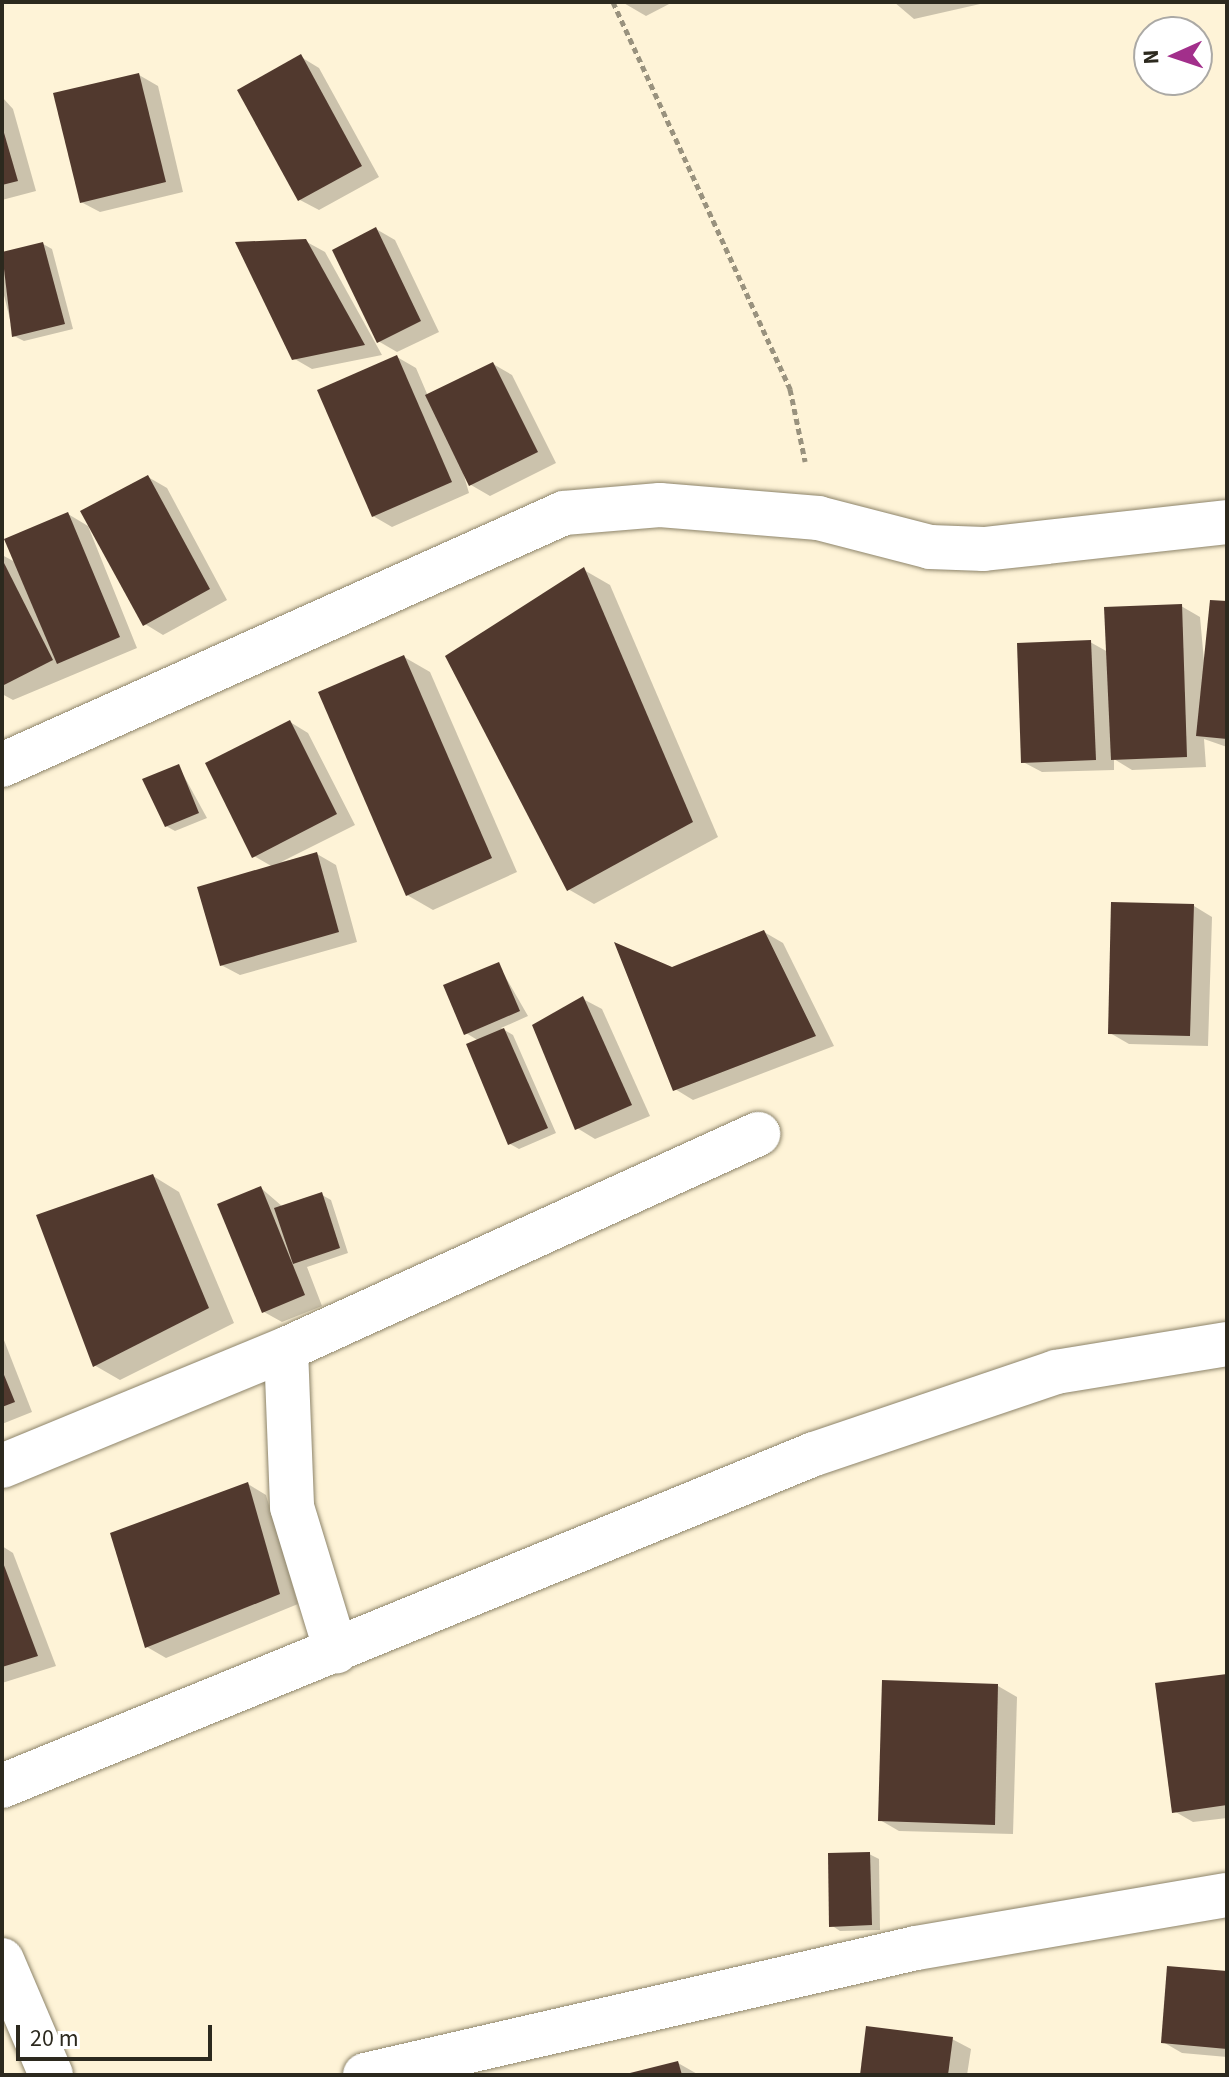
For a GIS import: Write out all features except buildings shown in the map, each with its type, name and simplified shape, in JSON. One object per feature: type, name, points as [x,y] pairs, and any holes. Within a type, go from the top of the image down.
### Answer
[{"type":"street","points":[[2,765],[564,513],[660,505],[818,518],[930,547],[984,549],[1227,522]]},
{"type":"street","points":[[2,1466],[286,1349],[758,1134]]},
{"type":"street","points":[[2,1786],[814,1454],[1056,1372],[1227,1344]]},
{"type":"street","points":[[286,1349],[292,1507],[336,1651]]},
{"type":"street","points":[[365,2075],[916,1948],[1227,1895]]},
{"type":"street","points":[[2,1960],[51,2075]]},
{"type":"path","points":[[613,2],[790,389],[818,518]]}]
